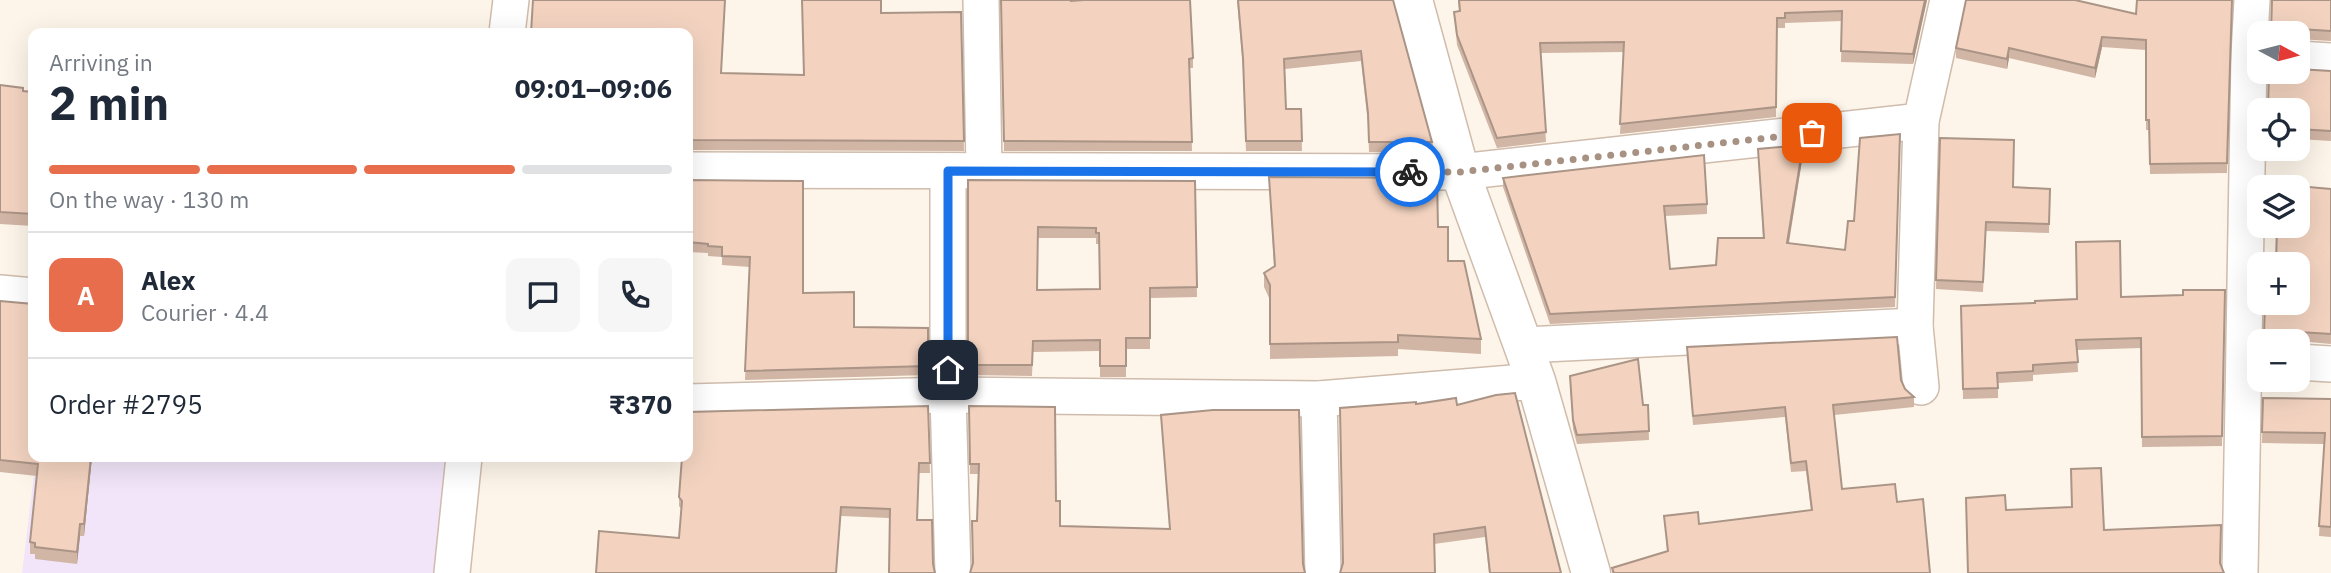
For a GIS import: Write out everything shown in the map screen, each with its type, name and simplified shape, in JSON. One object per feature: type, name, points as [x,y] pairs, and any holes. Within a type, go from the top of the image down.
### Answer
[{"type":"street","points":[[508,28],[511,0]]},
{"type":"street","points":[[981,0],[984,171]]},
{"type":"street","points":[[1413,0],[1460,172],[1536,381],[1591,573]]},
{"type":"street","points":[[1921,387],[1915,326],[1921,121],[1948,0]]},
{"type":"street","points":[[2252,0],[2253,21]]},
{"type":"street","points":[[2310,60],[2331,61]]},
{"type":"street","points":[[2252,329],[2254,84]]},
{"type":"street","points":[[693,170],[1460,172],[1921,121]]},
{"type":"street","points":[[948,171],[948,395],[953,573]]},
{"type":"street","points":[[0,293],[28,296]]},
{"type":"street","points":[[1524,345],[1915,326]]},
{"type":"street","points":[[2310,363],[2331,364]]},
{"type":"street","points":[[693,402],[948,395],[1319,399],[1536,381]]},
{"type":"street","points":[[2241,573],[2250,392]]},
{"type":"street","points":[[1319,399],[1323,573]]},
{"type":"street","points":[[452,573],[463,462]]},
{"type":"shaded area","points":[[35,462],[448,462],[437,573],[22,573]]},
{"type":"building","points":[[533,0],[725,0],[721,73],[804,75],[802,0],[881,0],[881,13],[961,12],[964,141],[693,140],[693,28],[531,28]]},
{"type":"building","points":[[1001,0],[1190,0],[1193,58],[1189,59],[1192,142],[1004,141]]},
{"type":"building","points":[[1238,0],[1393,0],[1432,142],[1369,142],[1361,51],[1284,59],[1286,109],[1301,109],[1302,141],[1246,141]]},
{"type":"building","points":[[1459,0],[1925,0],[1913,54],[1841,51],[1842,11],[1785,13],[1785,18],[1777,18],[1776,107],[1620,124],[1624,42],[1540,43],[1546,132],[1497,138],[1457,35],[1454,12],[1460,11]]},
{"type":"building","points":[[1966,0],[2075,0],[2136,14],[2137,0],[2232,0],[2227,163],[2150,164],[2149,120],[2146,120],[2146,40],[2102,37],[2095,68],[2009,48],[2007,59],[1956,48]]},
{"type":"building","points":[[2272,0],[2331,0],[2331,31],[2310,30],[2310,21],[2271,21]]},
{"type":"building","points":[[2310,70],[2331,71],[2331,131],[2310,130],[2310,98],[2268,98],[2269,84],[2310,84]]},
{"type":"building","points":[[0,85],[23,88],[23,91],[28,92],[28,214],[0,212]]},
{"type":"building","points":[[1900,134],[1895,297],[1550,314],[1503,178],[1704,155],[1707,204],[1664,206],[1670,269],[1716,265],[1718,238],[1764,238],[1758,149],[1803,145],[1787,243],[1845,250],[1848,221],[1854,221],[1860,138]]},
{"type":"building","points":[[1940,138],[2014,140],[2013,187],[2050,189],[2049,224],[1986,222],[1983,282],[1936,280]]},
{"type":"building","points":[[1269,177],[1437,178],[1438,227],[1448,227],[1448,261],[1464,261],[1481,339],[1398,335],[1398,342],[1270,344],[1270,285],[1264,273],[1275,266]]},
{"type":"building","points":[[693,180],[803,181],[803,293],[854,292],[854,327],[928,328],[928,366],[745,371],[750,257],[722,256],[722,247],[693,242]]},
{"type":"building","points":[[968,180],[1195,181],[1197,287],[1150,288],[1150,338],[1126,338],[1126,366],[1100,366],[1100,340],[1033,341],[1032,365],[968,365]],"holes":[[[1038,227],[1096,228],[1096,233],[1099,233],[1100,289],[1037,290]]]},
{"type":"building","points":[[2310,187],[2331,189],[2331,334],[2310,333],[2310,329],[2264,329],[2265,315],[2310,315],[2310,252],[2276,252],[2277,238],[2310,238]]},
{"type":"building","points":[[2120,241],[2121,297],[2183,295],[2183,290],[2225,290],[2222,436],[2142,437],[2141,338],[2076,340],[2078,362],[2033,365],[2033,371],[1997,373],[1998,388],[1963,389],[1961,306],[2077,299],[2076,242]]},
{"type":"building","points":[[0,301],[28,304],[28,462],[90,462],[84,524],[80,524],[77,552],[35,547],[35,543],[30,542],[38,464],[0,460]]},
{"type":"building","points":[[1897,337],[1901,380],[1905,389],[1914,397],[1833,405],[1842,489],[1895,484],[1897,502],[1923,499],[1930,573],[1614,573],[1612,568],[1668,551],[1664,516],[1698,512],[1699,524],[1812,510],[1806,461],[1791,463],[1785,407],[1693,416],[1687,347]]},
{"type":"building","points":[[1638,359],[1643,405],[1648,405],[1649,431],[1577,435],[1573,420],[1570,376]]},
{"type":"building","points":[[1515,393],[1561,573],[1490,573],[1485,527],[1434,534],[1435,573],[1340,573],[1343,563],[1340,408],[1416,404],[1456,398],[1457,405]]},
{"type":"building","points":[[2263,398],[2331,399],[2331,527],[2319,526],[2325,433],[2262,432]]},
{"type":"building","points":[[928,406],[930,463],[919,463],[917,520],[932,520],[935,573],[889,573],[890,509],[841,507],[836,573],[596,573],[599,531],[679,538],[682,462],[693,462],[693,412]]},
{"type":"building","points":[[969,406],[1055,407],[1056,501],[1060,501],[1060,526],[1170,529],[1161,415],[1213,410],[1299,410],[1305,573],[970,573],[973,563],[972,521],[977,521],[979,464],[970,464]]},
{"type":"building","points":[[2101,468],[2104,530],[2221,525],[2220,563],[2224,573],[1968,573],[1966,498],[2005,495],[2006,510],[2072,507],[2071,469]]},
{"type":"way so far","points":[[1410,172],[1460,172],[1812,133]]},
{"type":"route","points":[[948,370],[948,171],[1410,172]]}]
